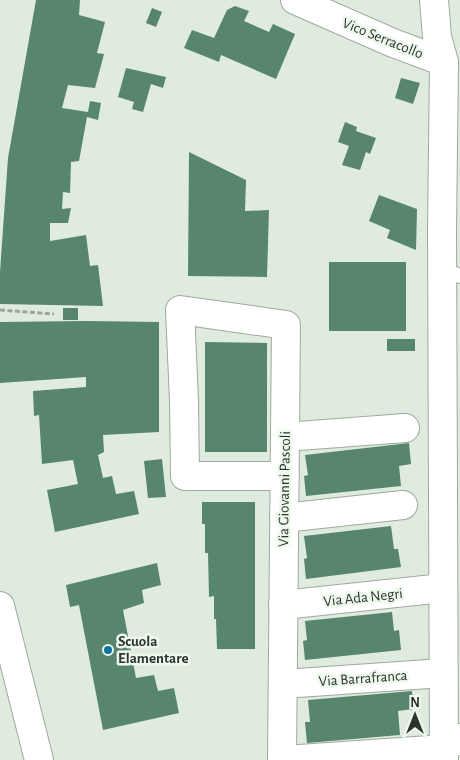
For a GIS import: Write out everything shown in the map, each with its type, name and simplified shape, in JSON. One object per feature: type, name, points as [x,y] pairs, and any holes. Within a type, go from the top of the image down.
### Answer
[{"type":"street","name":"Vico Serracollo","points":[[295,0],[393,44],[444,62]]},
{"type":"street","points":[[283,760],[449,749],[443,673],[443,588],[452,486],[451,273],[444,62],[437,37],[434,0]]},
{"type":"street","name":"Via Giovanni Pascoli","points":[[283,760],[282,684],[285,476],[286,325],[180,310],[185,476],[285,476]]},
{"type":"street","points":[[285,437],[405,428]]},
{"type":"street","points":[[284,518],[403,505]]},
{"type":"street","name":"Via Ada Negri","points":[[283,606],[443,588]]},
{"type":"street","points":[[0,606],[39,760]]},
{"type":"street","name":"Via Barrafranca","points":[[282,684],[443,673]]},
{"type":"path","points":[[0,310],[54,314]]},
{"type":"building","points":[[36,0],[80,0],[79,15],[105,22],[97,53],[104,54],[95,88],[68,85],[62,108],[88,112],[90,101],[101,103],[98,120],[87,117],[79,161],[71,162],[70,193],[63,192],[62,209],[71,208],[68,223],[50,223],[50,241],[86,235],[90,266],[98,265],[103,306],[0,304],[0,272],[8,158]]},
{"type":"building","points":[[235,6],[249,11],[244,21],[269,32],[273,24],[295,34],[276,79],[221,55],[219,62],[184,48],[192,30],[214,38],[227,10]]},
{"type":"building","points":[[152,8],[162,12],[156,27],[146,23]]},
{"type":"building","points":[[126,68],[166,77],[163,88],[151,84],[143,112],[132,109],[134,102],[118,97]]},
{"type":"building","points":[[401,78],[420,83],[413,104],[395,98]]},
{"type":"building","points":[[345,122],[357,127],[356,131],[376,138],[370,154],[366,152],[360,170],[342,165],[349,146],[338,142]]},
{"type":"building","points":[[189,152],[246,180],[245,211],[269,210],[267,277],[188,276]]},
{"type":"building","points":[[379,195],[417,209],[416,250],[387,238],[390,230],[369,221]]},
{"type":"building","points":[[329,262],[406,262],[406,331],[329,331]]},
{"type":"building","points":[[63,308],[78,308],[78,320],[63,320]]},
{"type":"building","points":[[0,322],[159,322],[159,432],[103,435],[104,452],[98,455],[103,478],[112,476],[116,494],[134,491],[139,514],[55,532],[47,490],[78,484],[73,460],[42,464],[39,415],[34,416],[33,391],[86,387],[86,377],[0,383]]},
{"type":"building","points":[[387,339],[415,339],[415,351],[387,351]]},
{"type":"building","points":[[205,342],[267,343],[267,452],[205,452]]},
{"type":"building","points":[[409,443],[411,464],[399,466],[401,486],[306,496],[304,476],[308,475],[305,455]]},
{"type":"building","points":[[162,459],[166,497],[148,498],[144,461]]},
{"type":"building","points":[[202,502],[255,502],[255,649],[217,649],[214,596],[209,597],[208,553],[205,553],[205,524],[202,524]]},
{"type":"building","points":[[391,526],[394,549],[398,549],[401,567],[306,579],[304,559],[307,558],[304,536]]},
{"type":"building","points":[[157,563],[161,585],[142,590],[144,603],[123,610],[136,678],[154,675],[158,691],[174,688],[179,713],[103,730],[79,605],[70,607],[66,585]]},
{"type":"building","points":[[392,612],[394,631],[399,630],[401,650],[305,660],[303,641],[307,640],[305,621]]},
{"type":"building","points":[[412,691],[413,709],[398,711],[400,735],[307,743],[305,722],[310,722],[308,700]]},
{"type":"place","name":"Scuola Elamentare","points":[[108,650]]}]
